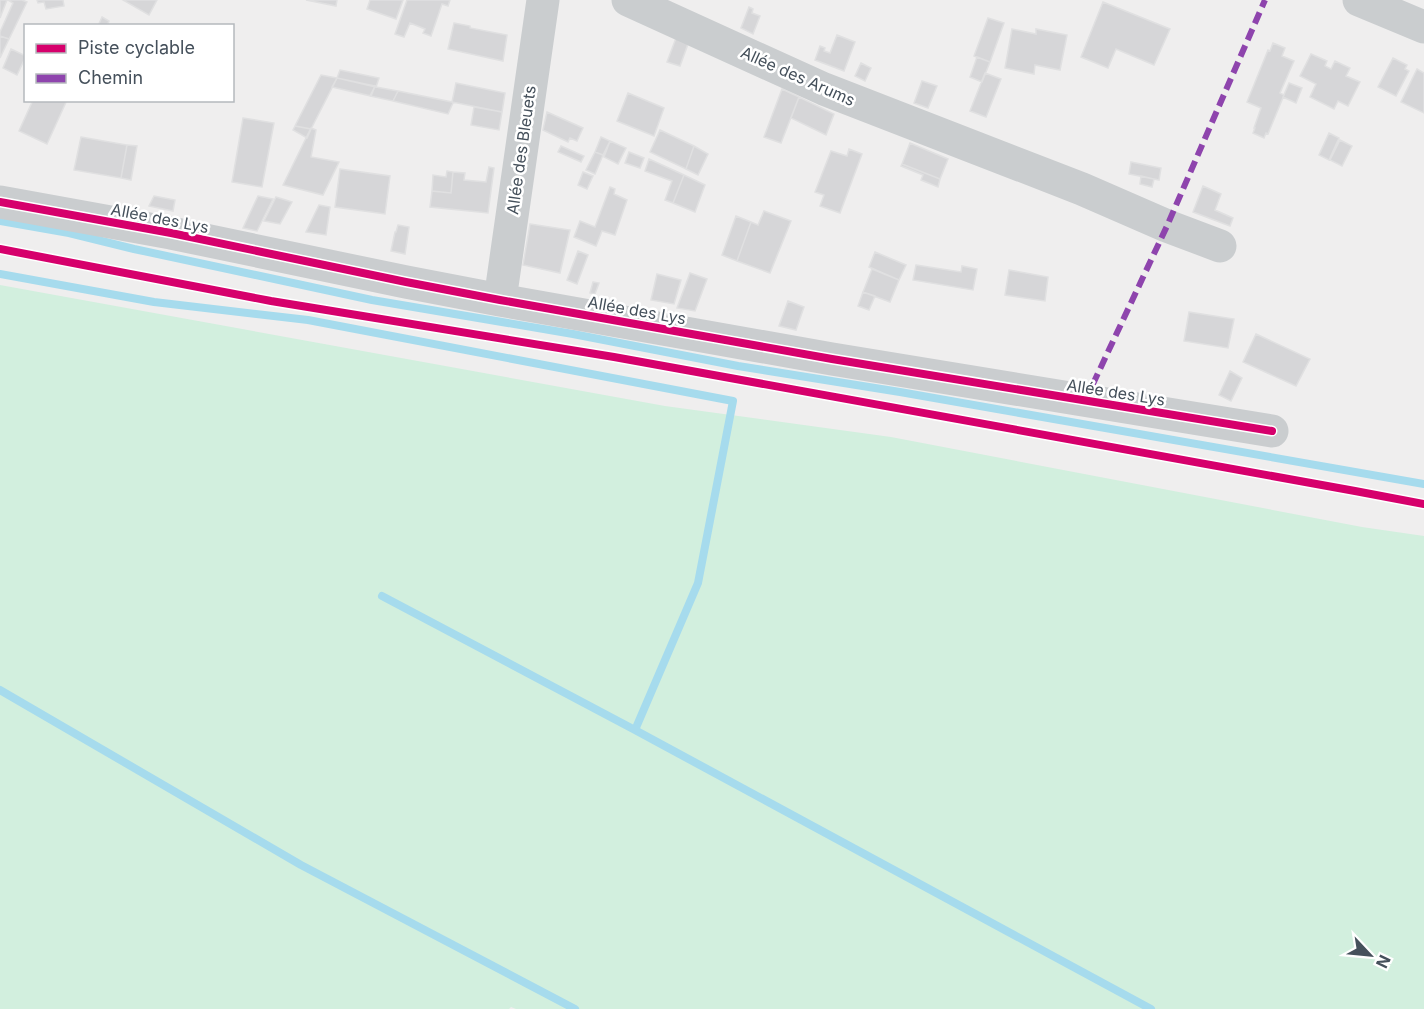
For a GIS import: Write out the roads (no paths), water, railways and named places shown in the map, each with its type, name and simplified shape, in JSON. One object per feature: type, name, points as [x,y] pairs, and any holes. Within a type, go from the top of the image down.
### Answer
[{"type":"street","name":"Allée des Bleuets","points":[[500,300],[543,0]]},
{"type":"street","name":"Allée des Arums","points":[[628,0],[824,89],[1082,189],[1220,246]]},
{"type":"street","points":[[1359,0],[1424,27]]},
{"type":"street","name":"Allée des Lys","points":[[0,202],[171,233],[500,300],[832,359],[1272,431]]},
{"type":"waterway","points":[[0,221],[69,233],[372,300],[573,334],[738,366],[900,392],[1424,484]]},
{"type":"waterway","points":[[0,274],[154,302],[308,320],[733,401],[698,583],[635,730],[1151,1009]]},
{"type":"waterway","points":[[382,596],[635,730]]},
{"type":"waterway","points":[[0,690],[301,865],[575,1009]]}]
